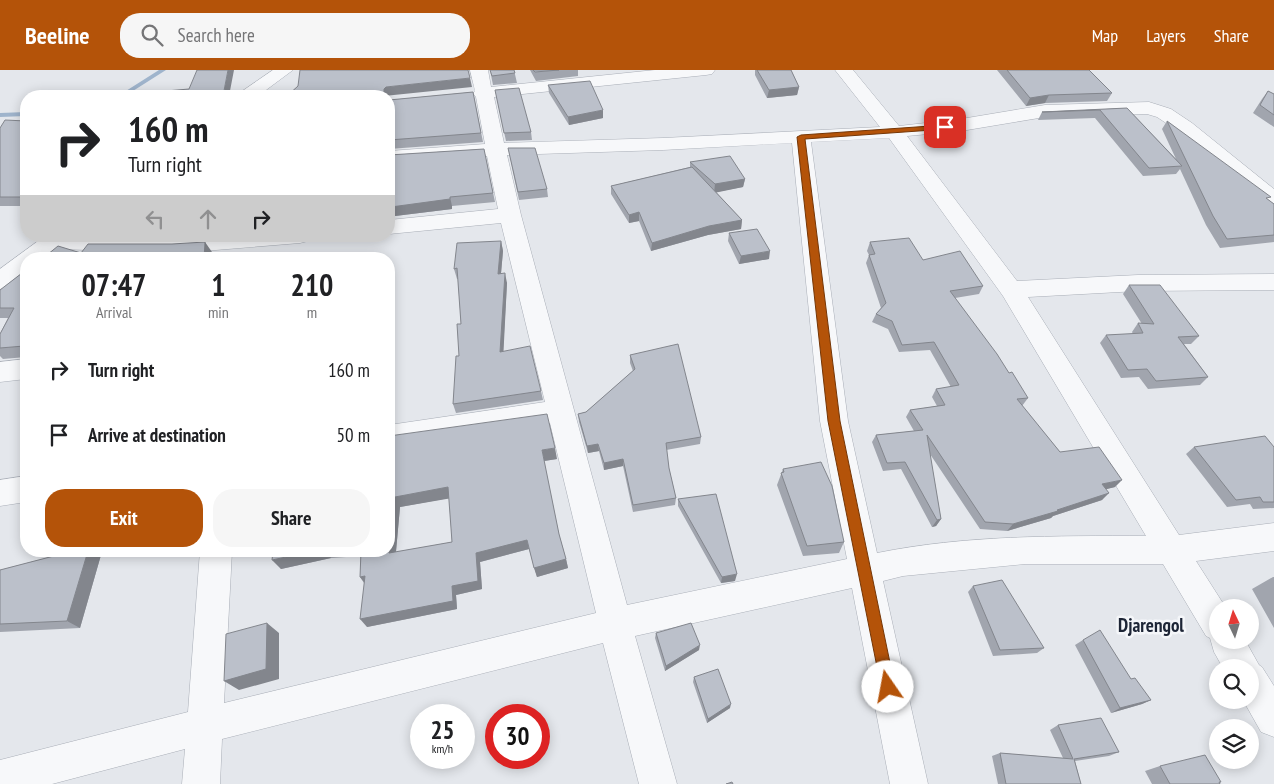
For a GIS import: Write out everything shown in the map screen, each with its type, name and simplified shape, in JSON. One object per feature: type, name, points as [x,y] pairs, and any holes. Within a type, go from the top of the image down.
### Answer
[{"type":"street","points":[[252,90],[257,70]]},
{"type":"street","points":[[258,90],[284,70]]},
{"type":"street","points":[[658,784],[614,624],[510,215],[496,149],[476,86],[706,70]]},
{"type":"street","points":[[844,70],[894,132],[1011,290],[1209,610]]},
{"type":"street","points":[[395,157],[496,149],[894,132],[961,125],[1045,111],[1149,108],[1164,112],[1185,127],[1274,200]]},
{"type":"street","points":[[801,137],[834,421],[909,784]]},
{"type":"street","points":[[395,226],[510,215]]},
{"type":"street","points":[[39,252],[52,242]]},
{"type":"street","points":[[109,242],[179,246],[242,246],[265,242]]},
{"type":"street","points":[[0,281],[20,266]]},
{"type":"street","points":[[1011,290],[1138,283],[1274,282]]},
{"type":"street","points":[[0,372],[20,369]]},
{"type":"street","points":[[395,435],[560,411]]},
{"type":"street","points":[[0,493],[20,490]]},
{"type":"street","points":[[0,779],[614,624],[903,562],[1025,550],[1172,550],[1274,537]]},
{"type":"street","points":[[201,784],[216,557]]},
{"type":"street","points":[[1259,694],[1274,718]]},
{"type":"building","points":[[197,70],[228,70],[224,90],[178,90],[189,89]]},
{"type":"building","points":[[300,70],[468,70],[470,78],[386,87],[384,90],[294,90],[298,86]]},
{"type":"building","points":[[490,70],[514,70],[515,73],[492,76]]},
{"type":"building","points":[[533,70],[559,70],[535,72]]},
{"type":"building","points":[[757,70],[791,70],[799,87],[769,90]]},
{"type":"building","points":[[1007,70],[1089,70],[1112,93],[1049,95],[1030,98]]},
{"type":"building","points":[[590,81],[603,110],[568,117],[548,85]]},
{"type":"building","points":[[519,88],[531,132],[504,133],[495,90]]},
{"type":"building","points":[[1268,91],[1274,94],[1274,115],[1260,105]]},
{"type":"building","points":[[473,92],[481,133],[395,140],[395,99]]},
{"type":"building","points":[[1127,108],[1182,166],[1149,168],[1100,110],[1042,112]]},
{"type":"building","points":[[5,120],[20,121],[20,197],[0,197],[0,128]]},
{"type":"building","points":[[1167,121],[1271,197],[1266,198],[1274,204],[1274,235],[1227,239],[1213,216]]},
{"type":"building","points":[[508,148],[535,148],[547,189],[518,192]]},
{"type":"building","points":[[484,149],[493,193],[450,197],[450,199],[395,206],[395,155]]},
{"type":"building","points":[[730,156],[745,179],[715,184],[690,162]]},
{"type":"building","points":[[692,167],[742,220],[709,226],[652,243],[639,212],[629,215],[611,186]]},
{"type":"building","points":[[757,229],[770,251],[741,256],[729,233]]},
{"type":"building","points":[[909,238],[923,260],[960,251],[983,286],[950,291],[1009,373],[1012,372],[1028,398],[1017,399],[1060,452],[1099,447],[1122,480],[1102,484],[1109,493],[1013,524],[985,522],[927,435],[941,519],[937,520],[905,462],[887,463],[876,435],[923,430],[910,410],[945,405],[936,389],[959,385],[934,342],[902,345],[892,321],[876,314],[886,303],[869,255],[875,254],[870,242]]},
{"type":"building","points":[[501,241],[498,274],[505,273],[500,352],[530,346],[541,391],[453,404],[456,356],[459,356],[457,324],[461,324],[457,268],[454,269],[457,243]]},
{"type":"building","points":[[205,242],[204,252],[82,252],[88,244]]},
{"type":"building","points":[[58,246],[78,252],[51,252]]},
{"type":"building","points":[[20,275],[20,346],[0,348],[0,334],[14,308],[0,308],[0,290]]},
{"type":"building","points":[[1129,285],[1160,285],[1199,336],[1178,337],[1208,377],[1156,381],[1147,369],[1128,370],[1106,335],[1143,333],[1138,323],[1154,324]]},
{"type":"building","points":[[678,344],[701,437],[666,443],[669,468],[676,498],[633,505],[623,459],[604,463],[598,444],[587,446],[578,414],[586,412],[635,369],[630,355]]},
{"type":"building","points":[[547,414],[555,448],[542,450],[566,559],[534,568],[527,540],[476,553],[478,581],[452,586],[453,601],[360,619],[365,576],[360,577],[361,557],[395,557],[395,552],[452,542],[448,487],[395,497],[395,435]]},
{"type":"building","points":[[1265,436],[1274,447],[1274,502],[1263,502],[1260,497],[1236,500],[1194,447]]},
{"type":"building","points":[[821,462],[832,486],[844,542],[807,546],[781,473],[784,472],[783,469]]},
{"type":"building","points":[[716,494],[737,574],[722,577],[678,499]]},
{"type":"building","points":[[50,557],[86,557],[67,621],[0,624],[0,570]]},
{"type":"building","points":[[272,557],[286,557],[272,560]]},
{"type":"building","points":[[1002,580],[1044,648],[1000,650],[973,586]]},
{"type":"building","points":[[267,623],[266,669],[224,681],[226,634]]},
{"type":"building","points":[[691,623],[700,645],[666,666],[656,633]]},
{"type":"building","points":[[1100,630],[1131,679],[1135,678],[1151,700],[1120,708],[1083,640]]},
{"type":"building","points":[[718,669],[731,704],[708,719],[694,677]]},
{"type":"building","points":[[1101,718],[1119,752],[1074,759],[1081,784],[1006,784],[1000,753],[1073,759],[1058,725]]},
{"type":"building","points":[[1205,755],[1209,762],[1209,769],[1213,769],[1221,782],[1219,782],[1220,784],[1170,784],[1160,766]]},
{"type":"waterway","points":[[131,90],[163,70]]},
{"type":"waterway","points":[[0,115],[20,114]]},
{"type":"district","name":"Djarengol","points":[[1151,625]]},
{"type":"route","points":[[888,687],[834,421],[801,137],[945,127]]}]
